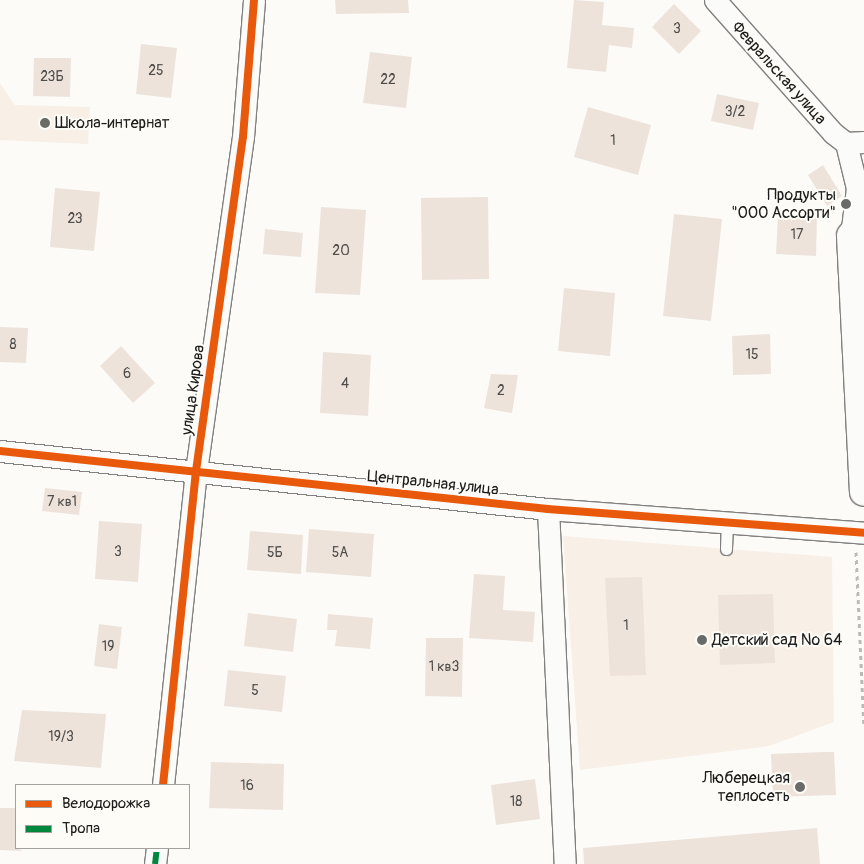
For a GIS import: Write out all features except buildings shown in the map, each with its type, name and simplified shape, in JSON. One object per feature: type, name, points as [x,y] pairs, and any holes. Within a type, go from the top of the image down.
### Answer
[{"type":"main road","points":[[858,228],[864,492]]},
{"type":"street","name":"улица Кирова","points":[[163,784],[196,471],[243,137],[254,0]]},
{"type":"street","name":"Февральская улица","points":[[715,0],[786,85],[855,142],[858,228]]},
{"type":"street","name":"Центральная улица","points":[[0,451],[548,509],[859,533]]},
{"type":"street","points":[[548,509],[565,864]]},
{"type":"street","points":[[155,864],[157,849]]},
{"type":"lane","points":[[726,549],[727,523]]},
{"type":"path","points":[[859,533],[864,725]]},
{"type":"shaded area","name":"Школа-интернат","points":[[0,83],[15,105],[90,107],[88,144],[0,140]]},
{"type":"shaded area","name":"Детский сад № 64","points":[[563,536],[832,557],[834,722],[769,746],[580,770]]},
{"type":"marked path","points":[[155,864],[157,849]]},
{"type":"cycle path","points":[[163,784],[196,471],[243,137],[254,0]]},
{"type":"cycle path","points":[[0,451],[548,509],[864,533]]},
{"type":"place","name":"Школа-интернат","points":[[45,123]]},
{"type":"place","name":"Продукты \"ООО Ассорти\"","points":[[846,204]]},
{"type":"place","name":"Детский сад № 64","points":[[702,640]]},
{"type":"place","name":"Люберецкая теплосеть","points":[[800,787]]}]
